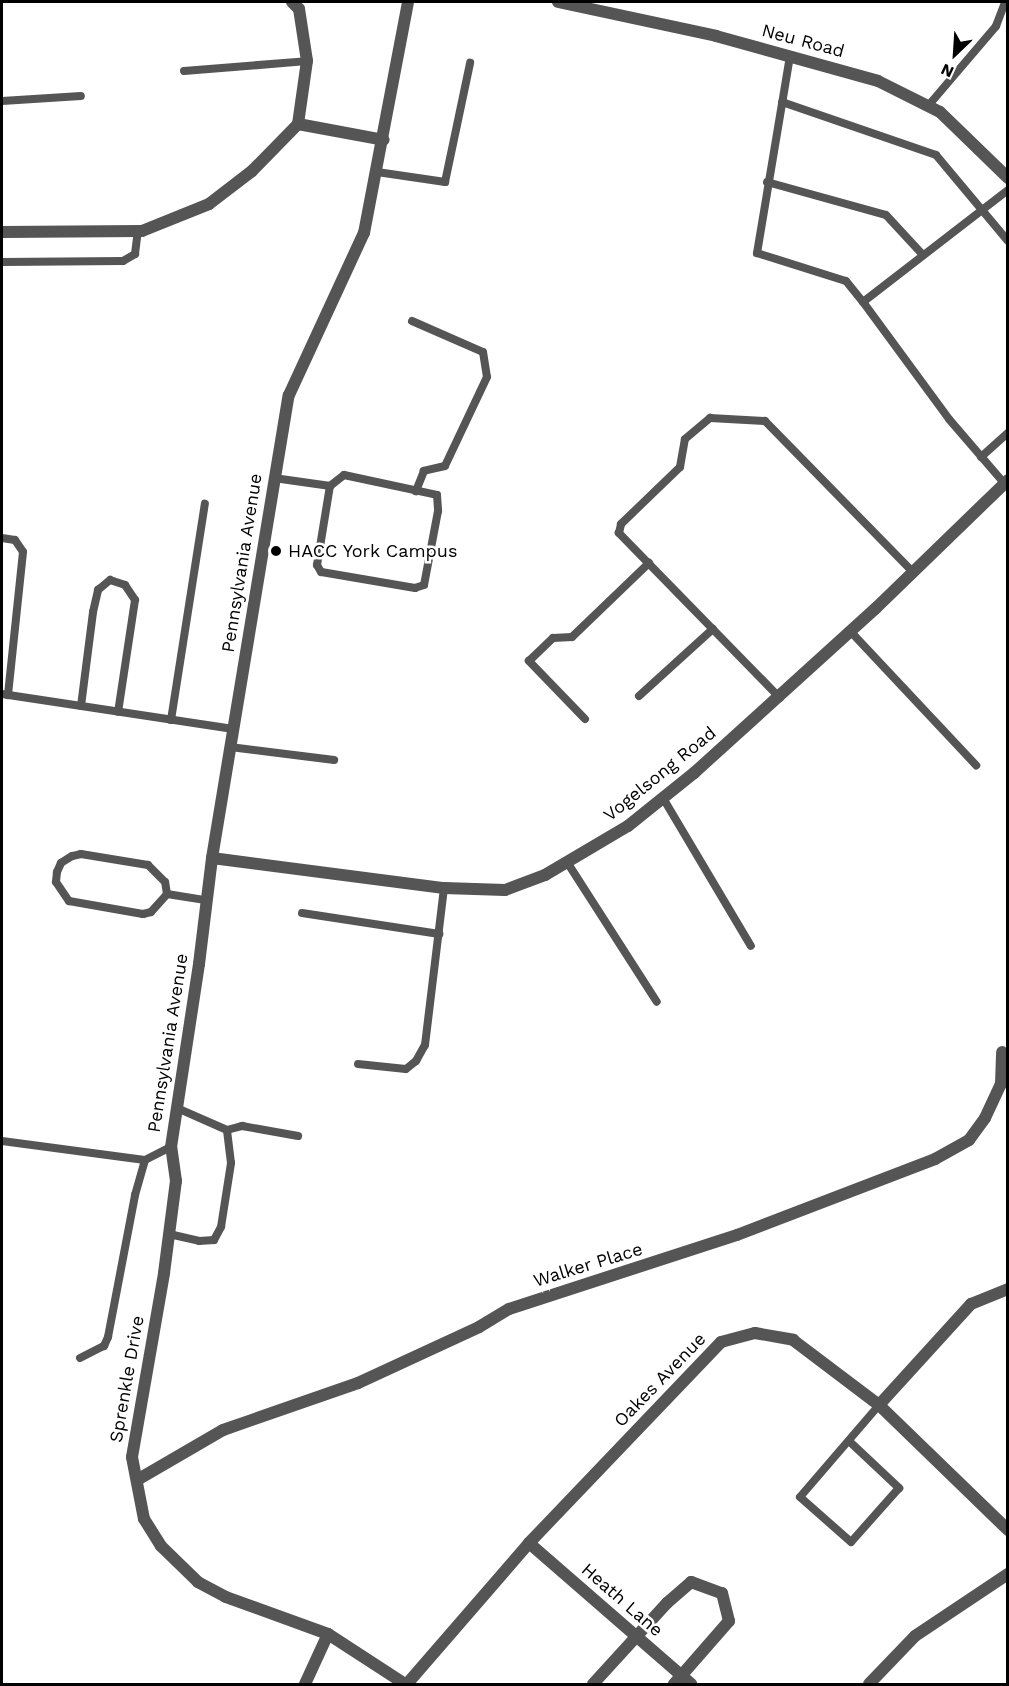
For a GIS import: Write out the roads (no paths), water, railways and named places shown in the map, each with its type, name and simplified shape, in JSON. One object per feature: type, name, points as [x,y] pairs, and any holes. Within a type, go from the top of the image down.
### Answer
[{"type":"street","points":[[2,232],[138,231],[210,204],[252,171],[298,124],[308,61],[299,9],[292,2]]},
{"type":"street","name":"Pennsylvania Avenue","points":[[171,1147],[199,964],[212,858],[289,395],[364,233],[384,140],[408,2]]},
{"type":"street","name":"Neu Road","points":[[558,2],[572,3],[716,36],[878,81],[940,111],[1008,178]]},
{"type":"street","points":[[298,124],[384,140]]},
{"type":"street","name":"Vogelsong Road","points":[[212,858],[444,888],[505,890],[545,874],[628,826],[663,798],[780,698],[1006,481]]},
{"type":"street","name":"Walker Place","points":[[137,1480],[223,1430],[358,1383],[479,1327],[509,1309],[737,1235],[935,1159],[969,1140],[985,1118],[1001,1084],[1002,1052]]},
{"type":"street","name":"Sprenkle Drive","points":[[171,1147],[176,1181],[132,1457],[144,1519],[161,1546],[198,1582],[226,1597],[328,1634],[406,1684]]},
{"type":"street","points":[[879,1405],[971,1305],[1008,1288]]},
{"type":"street","name":"Oakes Avenue","points":[[406,1684],[529,1543],[721,1342],[755,1333],[794,1340],[879,1405],[1008,1530]]},
{"type":"street","name":"Heath Lane","points":[[529,1543],[636,1637],[682,1682]]},
{"type":"street","points":[[869,1684],[915,1636],[1008,1574]]},
{"type":"street","points":[[593,1684],[667,1603],[691,1582],[722,1593],[729,1621],[682,1682]]},
{"type":"street","points":[[305,1684],[328,1634]]},
{"type":"lane","points":[[928,106],[996,26],[1005,2]]},
{"type":"lane","points":[[790,56],[757,253],[846,281],[949,419],[981,457],[1006,481]]},
{"type":"lane","points":[[184,71],[308,61]]},
{"type":"lane","points":[[377,172],[445,182],[470,63]]},
{"type":"lane","points":[[2,101],[81,96]]},
{"type":"lane","points":[[782,102],[936,156],[983,208],[1008,241]]},
{"type":"lane","points":[[768,182],[886,215],[923,255]]},
{"type":"lane","points":[[863,302],[1008,190]]},
{"type":"lane","points":[[2,262],[123,261],[135,254],[138,231]]},
{"type":"lane","points":[[412,321],[483,352],[487,376],[446,466],[424,471],[416,491]]},
{"type":"lane","points":[[780,698],[619,533],[621,524],[680,467],[685,439],[710,418],[765,420],[913,572]]},
{"type":"lane","points":[[981,457],[1008,433]]},
{"type":"lane","points":[[274,478],[330,486],[345,475],[436,495],[438,511],[424,585],[415,588],[321,572],[317,565],[330,486]]},
{"type":"lane","points":[[171,720],[205,504]]},
{"type":"lane","points":[[2,538],[15,540],[23,552],[5,694],[233,729]]},
{"type":"lane","points":[[585,719],[530,661],[553,638],[572,637],[649,563]]},
{"type":"lane","points":[[81,706],[98,590],[110,580],[126,585],[135,600],[118,712]]},
{"type":"lane","points":[[639,696],[712,629]]},
{"type":"lane","points":[[851,632],[976,765]]},
{"type":"lane","points":[[230,747],[334,760]]},
{"type":"lane","points":[[663,798],[751,946]]},
{"type":"lane","points":[[81,854],[148,865],[156,870],[165,882],[167,894],[151,912],[143,914],[69,902],[57,882],[57,872],[61,863],[72,856],[81,854]]},
{"type":"lane","points":[[567,862],[657,1002]]},
{"type":"lane","points":[[358,1064],[406,1069],[416,1061],[425,1045],[444,888]]},
{"type":"lane","points":[[167,894],[206,900]]},
{"type":"lane","points":[[302,913],[438,934]]},
{"type":"lane","points":[[177,1108],[227,1130],[242,1126],[298,1136]]},
{"type":"lane","points":[[169,1234],[199,1240],[214,1240],[221,1227],[231,1163],[227,1130]]},
{"type":"lane","points":[[2,1141],[145,1160],[171,1147]]},
{"type":"lane","points":[[80,1358],[104,1346],[108,1337],[135,1195],[145,1160]]},
{"type":"lane","points":[[849,1441],[899,1488],[851,1542],[800,1497],[879,1405]]},
{"type":"place","name":"HACC York Campus","points":[[276,551]]}]
